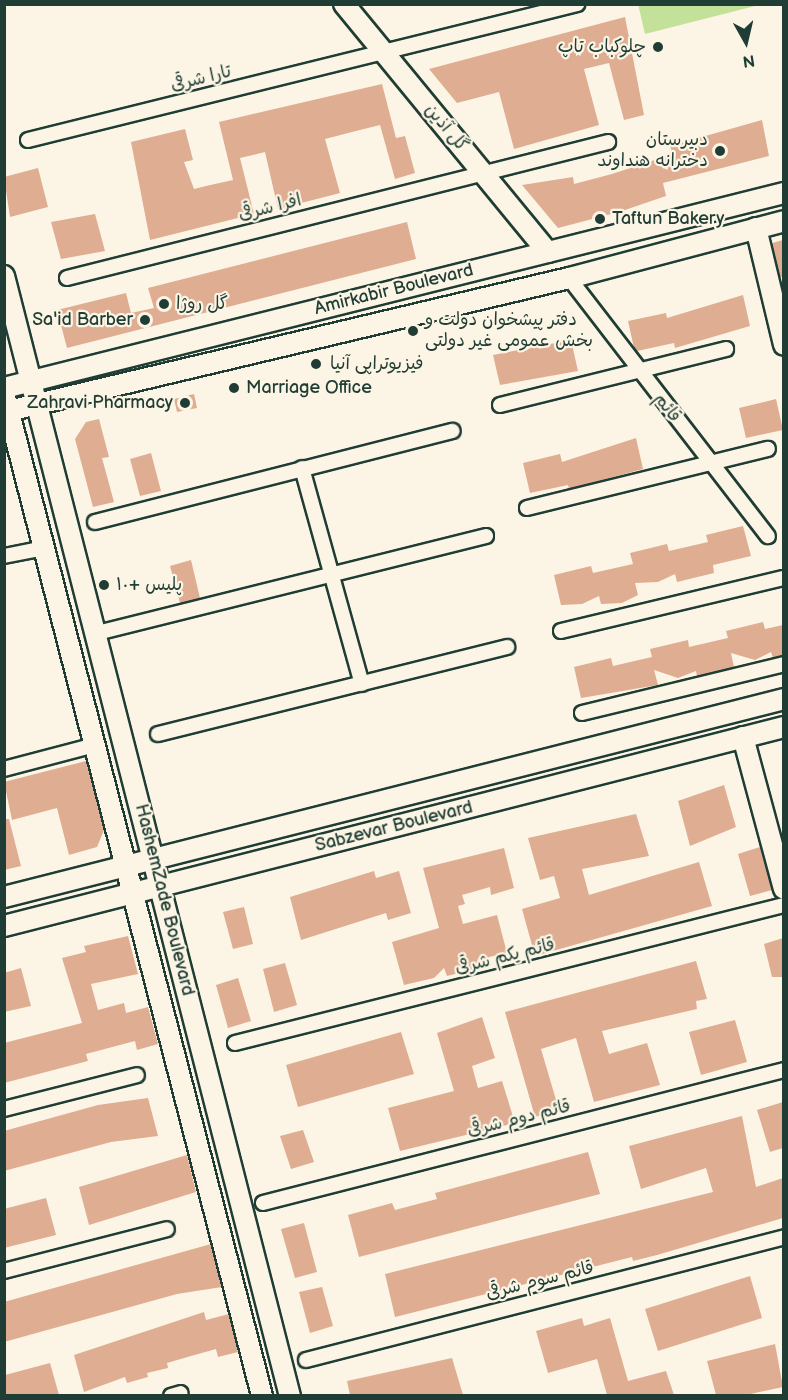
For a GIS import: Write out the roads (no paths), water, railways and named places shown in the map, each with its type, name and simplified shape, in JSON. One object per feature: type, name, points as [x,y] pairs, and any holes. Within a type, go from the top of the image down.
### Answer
[{"type":"street","name":"گل آذین","points":[[344,4],[548,252]]},
{"type":"street","name":"تارا شرقی","points":[[28,140],[577,4]]},
{"type":"street","name":"افرا شرقی","points":[[67,278],[608,142]]},
{"type":"street","name":"Amirkabir Boulevard","points":[[4,388],[783,193]]},
{"type":"street","name":"Amirkabir Boulevard","points":[[6,406],[38,404],[569,278],[783,220]]},
{"type":"street","points":[[756,228],[783,345]]},
{"type":"street","name":"HashemZade Boulevard","points":[[4,276],[290,1395]]},
{"type":"street","name":"قائم","points":[[569,278],[768,536]]},
{"type":"street","points":[[500,405],[726,349]]},
{"type":"street","name":"HashemZade Boulevard","points":[[6,406],[45,548],[262,1395]]},
{"type":"street","points":[[95,522],[453,430]]},
{"type":"street","points":[[527,508],[768,449]]},
{"type":"street","points":[[302,468],[362,684]]},
{"type":"street","points":[[97,633],[486,536]]},
{"type":"street","points":[[4,556],[45,548]]},
{"type":"street","points":[[561,632],[783,578]]},
{"type":"street","points":[[158,734],[507,647]]},
{"type":"street","points":[[582,713],[783,664]]},
{"type":"street","name":"Sabzevar Boulevard","points":[[4,897],[783,699]]},
{"type":"street","name":"Sabzevar Boulevard","points":[[4,926],[783,727]]},
{"type":"street","points":[[743,737],[783,889]]},
{"type":"street","points":[[4,769],[95,745]]},
{"type":"street","name":"قائم یکم شرقی","points":[[235,1043],[783,905]]},
{"type":"street","name":"قائم دوم شرقی","points":[[263,1203],[783,1070]]},
{"type":"street","points":[[4,1109],[137,1075]]},
{"type":"street","points":[[4,1271],[167,1229]]},
{"type":"street","name":"قائم سوم شرقی","points":[[306,1360],[783,1237]]},
{"type":"place","name":"چلوکباب تاپ","points":[[658,47]]},
{"type":"place","name":"دبیرستان دخترانه هنداوند","points":[[720,151]]},
{"type":"place","name":"Taftun Bakery","points":[[600,219]]},
{"type":"place","name":"گل روژا","points":[[164,304]]},
{"type":"place","name":"Sa'id Barber","points":[[145,320]]},
{"type":"place","name":"دفتر پیشخوان دولت و بخش عمومی غیر دولتی","points":[[413,331]]},
{"type":"place","name":"فیزیوتراپی آنیا","points":[[316,364]]},
{"type":"place","name":"Marriage Office","points":[[234,388]]},
{"type":"place","name":"Zahravi Pharmacy","points":[[185,403]]},
{"type":"place","name":"پلیس +۱۰","points":[[104,585]]}]
